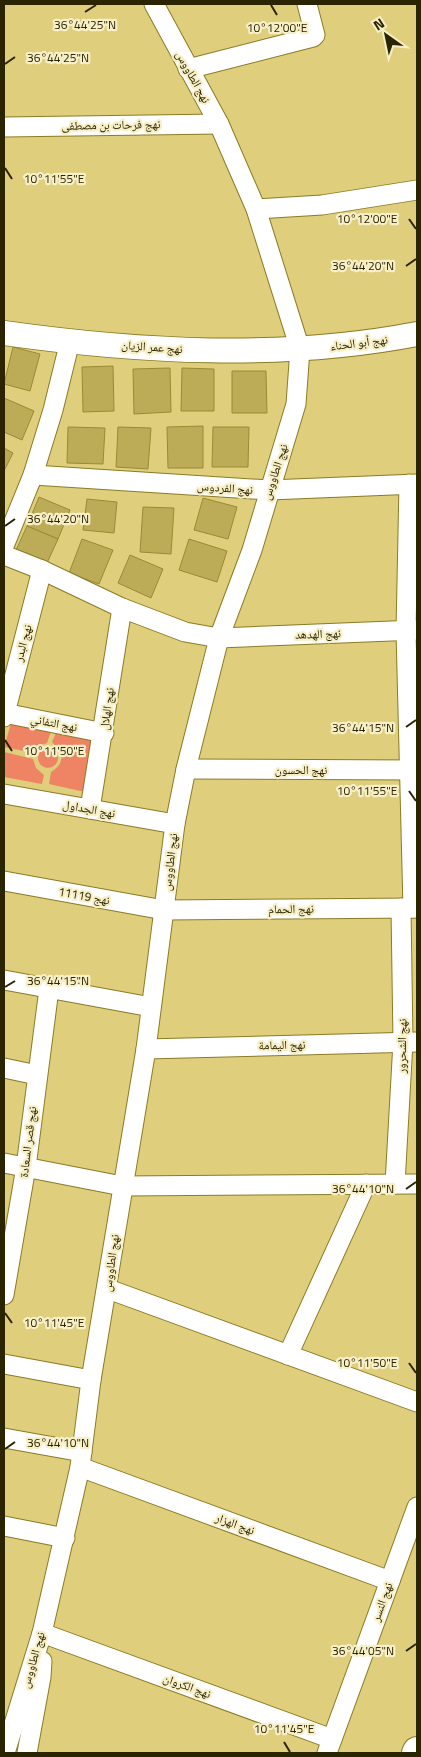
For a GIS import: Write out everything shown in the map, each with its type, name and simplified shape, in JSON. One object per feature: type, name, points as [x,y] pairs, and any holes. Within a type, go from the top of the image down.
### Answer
[{"type":"street","name":"نهج الطاووس","points":[[5,1753],[41,1637],[65,1538],[81,1460],[91,1380],[108,1289],[122,1186],[146,1049],[175,824],[186,769],[219,638],[252,550],[268,490],[296,404],[300,348],[256,209],[219,124],[154,4]]},
{"type":"street","points":[[188,69],[309,39],[315,35],[306,4]]},
{"type":"street","name":"نهج فرحات بن مصطفى","points":[[4,127],[219,124]]},
{"type":"street","points":[[256,209],[322,205],[417,190]]},
{"type":"street","name":"نهج عمر الزيان","points":[[4,333],[70,341],[177,349],[300,348]]},
{"type":"street","name":"نهج أبو الحناء","points":[[300,348],[365,344],[417,334]]},
{"type":"street","points":[[4,546],[33,475],[53,410],[70,341]]},
{"type":"street","name":"نهج الفردوس","points":[[33,475],[268,490],[413,484]]},
{"type":"street","name":"نهج الشحرور","points":[[395,1184],[410,1042],[413,770],[413,484]]},
{"type":"street","name":"نهج الهدهد","points":[[4,555],[42,570],[122,608],[185,632],[219,638],[412,631]]},
{"type":"street","name":"نهج البدر","points":[[4,714],[42,570]]},
{"type":"street","name":"نهج الهلال","points":[[90,809],[104,733],[122,608]]},
{"type":"street","name":"نهج التفاني","points":[[4,714],[104,733]]},
{"type":"street","name":"نهج الحسون","points":[[186,769],[413,770]]},
{"type":"street","name":"نهج الجداول","points":[[4,794],[175,824]]},
{"type":"street","name":"نهج 11119","points":[[4,881],[164,910]]},
{"type":"street","name":"نهج الحمام","points":[[164,910],[410,908]]},
{"type":"street","points":[[4,980],[152,1007]]},
{"type":"street","name":"نهج قصر السعادة","points":[[4,1295],[26,1167],[50,989]]},
{"type":"street","name":"نهج اليمامة","points":[[146,1049],[410,1042]]},
{"type":"street","points":[[4,1068],[37,1075]]},
{"type":"street","points":[[4,1163],[122,1186],[417,1184]]},
{"type":"street","points":[[288,1354],[366,1184]]},
{"type":"street","points":[[108,1289],[417,1402]]},
{"type":"street","points":[[4,1364],[91,1380]]},
{"type":"street","name":"نهج الهزار","points":[[4,1438],[81,1460],[390,1580]]},
{"type":"street","name":"نهج النسر","points":[[330,1746],[417,1507]]},
{"type":"street","points":[[4,1526],[65,1538]]},
{"type":"street","points":[[26,1753],[41,1677],[41,1637]]},
{"type":"street","name":"نهج الكروان","points":[[41,1637],[330,1746]]},
{"type":"shaded area","points":[[12,720],[51,731],[47,743],[39,746],[34,753],[4,747]]},
{"type":"shaded area","points":[[56,733],[97,739],[85,792],[49,784],[51,772],[56,769],[61,761],[59,750],[52,742]]},
{"type":"shaded area","points":[[48,748],[55,751],[58,758],[55,765],[48,768],[41,765],[38,758],[41,751]]},
{"type":"shaded area","points":[[4,752],[33,759],[36,768],[44,775],[42,784],[4,777]]},
{"type":"building","points":[[13,347],[40,354],[30,391],[4,384]]},
{"type":"building","points":[[113,366],[114,411],[83,412],[82,367]]},
{"type":"building","points":[[170,368],[171,412],[134,414],[133,369]]},
{"type":"building","points":[[182,368],[214,369],[214,411],[181,411]]},
{"type":"building","points":[[232,371],[266,371],[267,413],[232,413]]},
{"type":"building","points":[[4,398],[34,411],[22,440],[4,432]]},
{"type":"building","points":[[203,426],[203,468],[168,468],[167,427]]},
{"type":"building","points":[[68,427],[105,428],[103,464],[67,463]]},
{"type":"building","points":[[118,427],[151,428],[148,469],[116,467]]},
{"type":"building","points":[[213,427],[249,427],[248,467],[212,467]]},
{"type":"building","points":[[4,448],[13,453],[4,471]]},
{"type":"building","points":[[39,497],[70,510],[58,539],[27,526]]},
{"type":"building","points":[[203,498],[237,507],[228,539],[194,530]]},
{"type":"building","points":[[87,499],[117,502],[114,533],[83,530]]},
{"type":"building","points":[[143,507],[174,508],[171,554],[140,552]]},
{"type":"building","points":[[27,526],[58,539],[47,563],[16,550]]},
{"type":"building","points":[[82,539],[113,550],[99,584],[69,573]]},
{"type":"building","points":[[189,539],[227,551],[217,582],[179,570]]},
{"type":"building","points":[[130,555],[163,569],[151,598],[118,583]]}]
